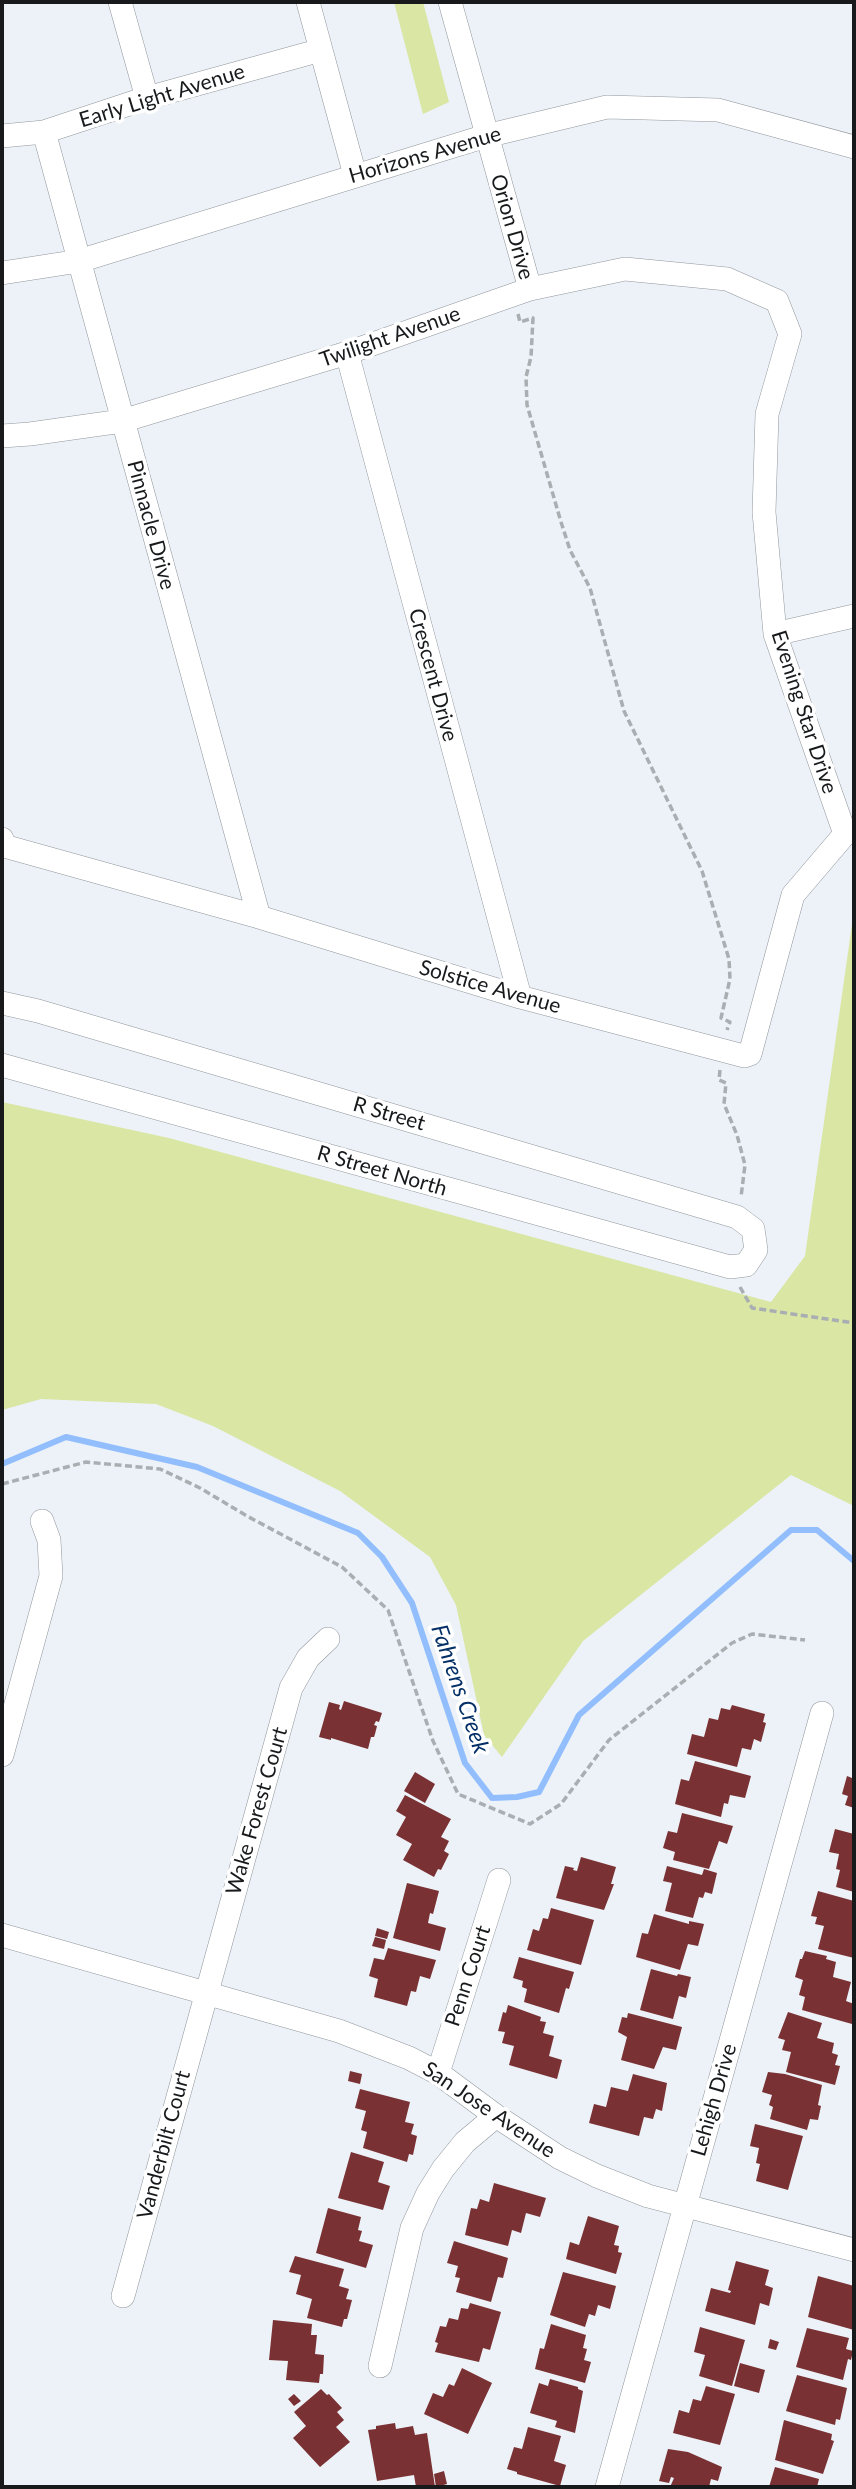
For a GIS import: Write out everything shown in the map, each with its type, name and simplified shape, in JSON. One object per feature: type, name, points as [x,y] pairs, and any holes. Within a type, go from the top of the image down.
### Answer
[{"type":"street","points":[[120,2],[147,97]]},
{"type":"street","points":[[307,2],[355,175]]},
{"type":"street","name":"Orion Drive","points":[[450,2],[486,136],[522,292]]},
{"type":"street","name":"Early Light Avenue","points":[[2,136],[44,132],[147,97],[321,50]]},
{"type":"street","name":"Horizons Avenue","points":[[2,273],[79,261],[486,136],[607,107],[718,110],[854,148]]},
{"type":"street","name":"Pinnacle Drive","points":[[44,132],[259,917]]},
{"type":"street","name":"Twilight Avenue","points":[[2,436],[30,435],[122,421],[347,353],[522,292],[625,269],[727,279],[778,301]]},
{"type":"street","name":"Evening Star Drive","points":[[778,301],[790,334],[767,414],[764,512],[775,634],[845,834]]},
{"type":"street","name":"Crescent Drive","points":[[347,353],[520,997]]},
{"type":"street","points":[[775,634],[854,616]]},
{"type":"street","name":"Solstice Avenue","points":[[2,839],[4,846],[259,917],[520,997],[744,1056],[750,1054],[793,895],[845,834]]},
{"type":"street","name":"R Street","points":[[2,1003],[38,1011],[737,1217]]},
{"type":"street","name":"R Street North","points":[[2,1065],[730,1267]]},
{"type":"street","points":[[730,1267],[746,1265],[756,1250],[753,1229],[737,1217]]},
{"type":"street","points":[[2,1755],[51,1576],[49,1540],[42,1521]]},
{"type":"street","name":"Wake Forest Court","points":[[206,1993],[291,1688],[308,1658],[328,1639]]},
{"type":"street","name":"Lehigh Drive","points":[[607,2487],[822,1713]]},
{"type":"street","name":"Penn Court","points":[[438,2073],[499,1880]]},
{"type":"street","name":"San Jose Avenue","points":[[2,1935],[339,2031],[409,2058],[438,2073],[496,2116],[560,2158],[597,2176],[648,2196],[854,2250]]},
{"type":"street","name":"Vanderbilt Court","points":[[123,2296],[206,1993]]},
{"type":"street","points":[[380,2367],[412,2228],[428,2193],[465,2142],[496,2116]]},
{"type":"path","points":[[522,292],[520,322],[533,318],[531,357],[526,377],[527,405],[561,523],[570,550],[590,588],[624,711],[702,870],[729,959],[730,979],[721,1018],[730,1021],[717,1049],[719,1080],[726,1083],[724,1104],[737,1135],[745,1165],[737,1217]]},
{"type":"path","points":[[730,1267],[752,1308],[854,1322]]},
{"type":"path","points":[[2,1484],[86,1462],[160,1469],[200,1488],[342,1567],[388,1609],[433,1741],[458,1794],[530,1824],[561,1804],[609,1740],[732,1643],[751,1634],[805,1640]]},
{"type":"green space","points":[[394,2],[423,2],[449,102],[423,114]]},
{"type":"green space","points":[[854,910],[854,1506],[791,1475],[583,1641],[502,1757],[484,1735],[456,1605],[430,1557],[340,1491],[213,1426],[156,1404],[41,1399],[2,1410],[2,1102],[169,1138],[771,1302],[805,1256]]},
{"type":"building","points":[[344,1701],[382,1713],[379,1722],[376,1721],[374,1725],[377,1726],[375,1734],[371,1737],[368,1749],[319,1737],[329,1702],[340,1705],[341,1710]]},
{"type":"building","points":[[732,1705],[765,1714],[763,1722],[766,1723],[761,1742],[754,1739],[751,1750],[742,1748],[737,1767],[687,1754],[692,1734],[704,1737],[709,1718],[718,1720],[721,1708],[730,1710]]},
{"type":"building","points":[[695,1761],[751,1776],[745,1798],[730,1795],[728,1804],[724,1803],[721,1817],[675,1804],[681,1779],[689,1781]]},
{"type":"building","points":[[415,1772],[435,1784],[425,1803],[404,1791]]},
{"type":"building","points":[[853,1772],[854,1808],[845,1805],[848,1796],[842,1794],[847,1776],[852,1778]]},
{"type":"building","points":[[405,1795],[451,1819],[441,1837],[449,1841],[444,1851],[449,1854],[434,1877],[403,1860],[412,1844],[396,1835],[406,1817],[396,1811]]},
{"type":"building","points":[[682,1813],[733,1826],[727,1844],[719,1841],[709,1869],[673,1860],[675,1852],[663,1848],[668,1831],[677,1833]]},
{"type":"building","points":[[835,1829],[854,1834],[854,1892],[836,1887],[840,1870],[836,1869],[839,1854],[829,1852]]},
{"type":"building","points":[[581,1857],[616,1867],[611,1884],[614,1884],[604,1910],[556,1898],[565,1866],[577,1871]]},
{"type":"building","points":[[667,1866],[702,1875],[704,1869],[717,1873],[712,1894],[705,1892],[703,1898],[699,1897],[693,1918],[665,1911],[672,1883],[663,1881]]},
{"type":"building","points":[[407,1883],[439,1891],[428,1923],[446,1928],[440,1951],[393,1938]]},
{"type":"building","points":[[818,1891],[854,1901],[854,1958],[818,1949],[824,1926],[815,1924],[817,1917],[811,1916]]},
{"type":"building","points":[[551,1908],[594,1920],[581,1965],[527,1950],[533,1929],[539,1931],[543,1918],[548,1919]]},
{"type":"building","points":[[654,1914],[689,1924],[689,1921],[704,1924],[698,1946],[688,1944],[680,1970],[636,1957],[642,1933],[648,1934]]},
{"type":"building","points":[[377,1928],[389,1932],[387,1939],[375,1936]]},
{"type":"building","points":[[375,1937],[386,1940],[384,1949],[372,1946]]},
{"type":"building","points":[[388,1948],[436,1960],[430,1979],[420,1976],[416,1992],[411,1991],[407,2006],[374,1997],[378,1979],[369,1976],[374,1958],[384,1960]]},
{"type":"building","points":[[805,1951],[827,1956],[826,1959],[836,1962],[833,1977],[851,1982],[846,2001],[854,2004],[852,2024],[802,2010],[805,1997],[799,1995],[803,1980],[795,1977]]},
{"type":"building","points":[[519,1957],[574,1972],[559,2013],[524,2002],[527,1989],[522,1987],[523,1981],[513,1978]]},
{"type":"building","points":[[651,1969],[691,1977],[686,1998],[679,1996],[673,2019],[640,2010]]},
{"type":"building","points":[[508,2005],[541,2017],[540,2021],[546,2022],[543,2033],[554,2036],[549,2056],[562,2060],[557,2079],[509,2065],[514,2046],[502,2043],[505,2032],[498,2031],[503,2012],[506,2013]]},
{"type":"building","points":[[788,2012],[822,2023],[817,2038],[834,2043],[832,2053],[838,2055],[835,2065],[840,2066],[835,2085],[786,2072],[791,2052],[782,2050],[785,2040],[778,2038]]},
{"type":"building","points":[[628,2013],[682,2027],[676,2050],[663,2047],[654,2069],[621,2060],[627,2037],[618,2032],[622,2017],[627,2018]]},
{"type":"building","points":[[350,2071],[362,2074],[360,2084],[348,2081]]},
{"type":"building","points":[[768,2072],[822,2085],[818,2120],[810,2119],[807,2130],[770,2119],[773,2107],[769,2105],[772,2095],[762,2092]]},
{"type":"building","points":[[633,2074],[667,2083],[662,2111],[656,2109],[653,2119],[644,2117],[639,2136],[589,2123],[594,2104],[606,2107],[611,2087],[628,2091]]},
{"type":"building","points":[[360,2089],[410,2102],[405,2122],[414,2124],[411,2134],[417,2136],[413,2155],[409,2154],[407,2162],[363,2148],[367,2132],[361,2130],[366,2111],[355,2108]]},
{"type":"building","points":[[755,2124],[803,2136],[788,2190],[756,2181],[760,2164],[756,2163],[759,2148],[750,2146]]},
{"type":"building","points":[[351,2152],[384,2162],[378,2182],[390,2186],[383,2210],[338,2198]]},
{"type":"building","points":[[494,2183],[546,2198],[540,2217],[526,2213],[521,2233],[512,2230],[508,2246],[465,2235],[471,2208],[477,2209],[480,2199],[489,2202]]},
{"type":"building","points":[[328,2208],[361,2217],[358,2230],[362,2231],[359,2241],[373,2245],[366,2268],[316,2253]]},
{"type":"building","points":[[588,2216],[619,2226],[614,2245],[619,2246],[618,2252],[622,2253],[616,2274],[566,2259],[570,2242],[579,2245]]},
{"type":"building","points":[[454,2241],[508,2258],[503,2278],[498,2277],[491,2302],[456,2292],[460,2278],[455,2277],[458,2266],[447,2263]]},
{"type":"building","points":[[295,2256],[344,2269],[339,2286],[349,2289],[346,2299],[352,2300],[342,2327],[307,2318],[312,2299],[296,2294],[301,2275],[289,2272]]},
{"type":"building","points":[[736,2261],[769,2270],[765,2285],[773,2288],[769,2306],[760,2303],[755,2325],[705,2311],[711,2288],[730,2293],[728,2290]]},
{"type":"building","points":[[563,2272],[616,2286],[610,2309],[598,2305],[595,2316],[589,2314],[585,2327],[550,2315]]},
{"type":"building","points":[[818,2276],[854,2286],[854,2330],[808,2317]]},
{"type":"building","points":[[470,2303],[501,2312],[490,2350],[483,2348],[479,2362],[435,2352],[440,2326],[446,2327],[449,2318],[458,2320],[461,2308],[468,2309]]},
{"type":"building","points":[[273,2320],[312,2324],[311,2335],[317,2335],[315,2354],[324,2355],[323,2374],[320,2374],[319,2383],[286,2380],[288,2361],[269,2360]]},
{"type":"building","points":[[551,2324],[586,2335],[583,2348],[587,2349],[584,2360],[591,2362],[585,2383],[535,2369],[540,2348],[544,2349]]},
{"type":"building","points":[[700,2327],[745,2340],[732,2386],[699,2376],[705,2355],[694,2352]]},
{"type":"building","points":[[807,2328],[849,2338],[846,2349],[853,2351],[851,2360],[848,2359],[843,2380],[796,2367]]},
{"type":"building","points":[[770,2339],[779,2342],[776,2350],[768,2348]]},
{"type":"building","points":[[740,2363],[765,2370],[759,2393],[734,2386]]},
{"type":"building","points":[[462,2368],[492,2383],[468,2434],[424,2414],[433,2393],[443,2397],[449,2384],[454,2386]]},
{"type":"building","points":[[797,2375],[847,2388],[840,2420],[836,2419],[835,2425],[786,2411]]},
{"type":"building","points":[[550,2379],[583,2391],[575,2433],[555,2427],[557,2421],[530,2413],[539,2383],[548,2386]]},
{"type":"building","points":[[706,2386],[735,2394],[720,2445],[673,2433],[679,2410],[689,2413],[693,2399],[701,2401]]},
{"type":"building","points":[[321,2389],[342,2408],[337,2412],[344,2420],[336,2427],[350,2442],[320,2467],[293,2438],[306,2426],[294,2412]]},
{"type":"building","points":[[294,2394],[301,2401],[294,2406],[288,2399]]},
{"type":"building","points":[[784,2420],[832,2434],[831,2440],[834,2441],[823,2474],[775,2460]]},
{"type":"building","points":[[395,2423],[396,2429],[413,2426],[415,2435],[427,2433],[435,2487],[416,2487],[414,2475],[377,2481],[368,2430]]},
{"type":"building","points":[[528,2427],[561,2436],[554,2461],[566,2465],[560,2486],[507,2469],[514,2447],[522,2449]]},
{"type":"building","points":[[668,2449],[688,2452],[722,2467],[718,2481],[711,2479],[709,2487],[670,2487],[674,2478],[671,2477],[669,2483],[659,2481]]},
{"type":"building","points":[[775,2467],[819,2479],[817,2487],[769,2487]]},
{"type":"building","points":[[444,2471],[447,2484],[436,2487],[434,2474]]},
{"type":"waterway","name":"Fahrens Creek","points":[[2,1464],[66,1437],[197,1467],[358,1533],[382,1557],[412,1603],[465,1763],[492,1798],[517,1797],[539,1792],[579,1715],[791,1530],[817,1530],[854,1561]]}]
